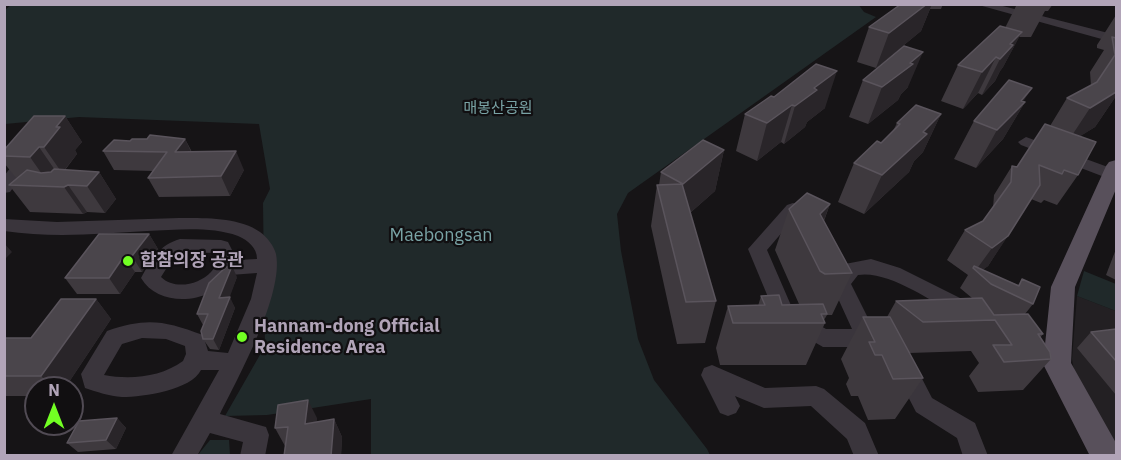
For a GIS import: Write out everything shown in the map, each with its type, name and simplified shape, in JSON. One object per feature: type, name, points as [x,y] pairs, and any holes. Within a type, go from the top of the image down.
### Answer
[{"type":"main road","points":[[1107,456],[1049,349],[1064,287],[1114,170]]},
{"type":"street","points":[[980,4],[1116,39]]},
{"type":"street","points":[[1026,142],[1114,170]]},
{"type":"street","points":[[4,188],[17,157],[36,146]]},
{"type":"street","points":[[793,209],[758,249],[785,315],[823,338],[867,338]]},
{"type":"street","points":[[4,225],[92,227],[210,225],[227,227],[254,237],[265,249],[267,266],[259,305],[244,342],[183,456]]},
{"type":"street","points":[[223,268],[267,266]]},
{"type":"street","points":[[976,456],[966,431],[924,405],[908,374],[867,338],[841,283],[852,269],[871,266],[893,273],[983,319]]},
{"type":"street","points":[[194,360],[233,362]]},
{"type":"street","points":[[728,406],[712,375],[764,398],[816,396],[856,431],[867,456]]},
{"type":"street","points":[[202,420],[257,435],[252,456]]},
{"type":"shaded area","points":[[1077,296],[1116,311],[1116,449],[1076,382],[1072,359]]},
{"type":"green space","name":"Maebongsan","points":[[858,4],[864,12],[876,17],[628,193],[617,214],[621,251],[638,339],[654,380],[710,455],[371,455],[371,399],[267,415],[225,416],[265,346],[263,203],[270,189],[259,124],[79,117],[5,124],[5,10],[11,5]]},
{"type":"green space","points":[[1084,271],[1116,284],[1116,311],[1077,296]]},
{"type":"green space","points":[[210,440],[229,440],[230,455],[197,456]]},
{"type":"building","points":[[901,4],[927,4],[889,33],[869,27]]},
{"type":"building","points":[[1000,26],[1022,32],[1000,59],[996,57],[982,72],[958,65]]},
{"type":"building","points":[[1112,37],[1116,38],[1116,92],[1090,108],[1067,98],[1097,82],[1115,55]]},
{"type":"building","points":[[904,46],[923,52],[910,63],[913,64],[882,87],[863,80]]},
{"type":"building","points":[[816,64],[837,71],[795,106],[792,105],[767,123],[745,114],[771,96],[774,97]]},
{"type":"building","points":[[1009,80],[1032,88],[1021,101],[1025,102],[997,130],[974,121]]},
{"type":"building","points":[[916,105],[941,114],[923,132],[927,134],[882,175],[854,163],[877,141],[881,143]]},
{"type":"building","points":[[34,116],[65,116],[56,127],[60,127],[44,147],[39,147],[30,157],[4,156],[4,150]]},
{"type":"building","points":[[1045,124],[1096,142],[1078,175],[1064,170],[1062,174],[1039,165],[1040,185],[1008,236],[992,248],[965,230],[983,221],[1011,182],[1012,166],[1017,167]]},
{"type":"building","points":[[150,135],[185,139],[175,152],[236,151],[221,176],[148,178],[167,152],[103,151],[114,140],[147,139]]},
{"type":"building","points":[[703,140],[724,150],[683,184],[661,172]]},
{"type":"building","points":[[54,169],[99,172],[87,186],[9,185],[27,170],[41,173],[51,172]]},
{"type":"building","points":[[682,184],[716,301],[686,302],[657,185]]},
{"type":"building","points":[[807,193],[830,204],[820,214],[852,273],[825,274],[820,271],[789,209]]},
{"type":"building","points":[[99,234],[149,234],[132,256],[124,256],[109,278],[65,278]]},
{"type":"building","points":[[232,266],[219,298],[230,297],[213,339],[203,339],[201,331],[208,314],[197,314],[209,283],[226,267]]},
{"type":"building","points":[[974,266],[1019,286],[1022,279],[1040,287],[1033,304],[991,284],[973,268]]},
{"type":"building","points":[[779,295],[782,305],[823,304],[827,314],[821,314],[825,323],[733,323],[728,306],[765,305],[761,296]]},
{"type":"building","points":[[982,298],[994,315],[1028,314],[1043,334],[1038,334],[1050,352],[1051,359],[1004,362],[993,345],[1012,345],[995,320],[923,322],[896,301]]},
{"type":"building","points":[[61,299],[96,299],[41,376],[4,376],[4,338],[31,338]]},
{"type":"building","points":[[863,317],[890,317],[923,378],[893,379],[882,355],[875,355],[869,342],[875,342]]},
{"type":"building","points":[[1116,329],[1116,361],[1091,332]]},
{"type":"building","points":[[308,400],[305,424],[334,419],[331,456],[284,456],[288,427],[275,428],[278,405]]},
{"type":"building","points":[[117,418],[106,440],[67,443],[71,436],[84,436],[84,421]]},
{"type":"place","name":"합참의장 공관","points":[[128,261]]},
{"type":"place","name":"Hannam-dong Official Residence Area","points":[[242,337]]},
{"type":"park label","name":"매봉산공원","points":[[498,109]]}]
